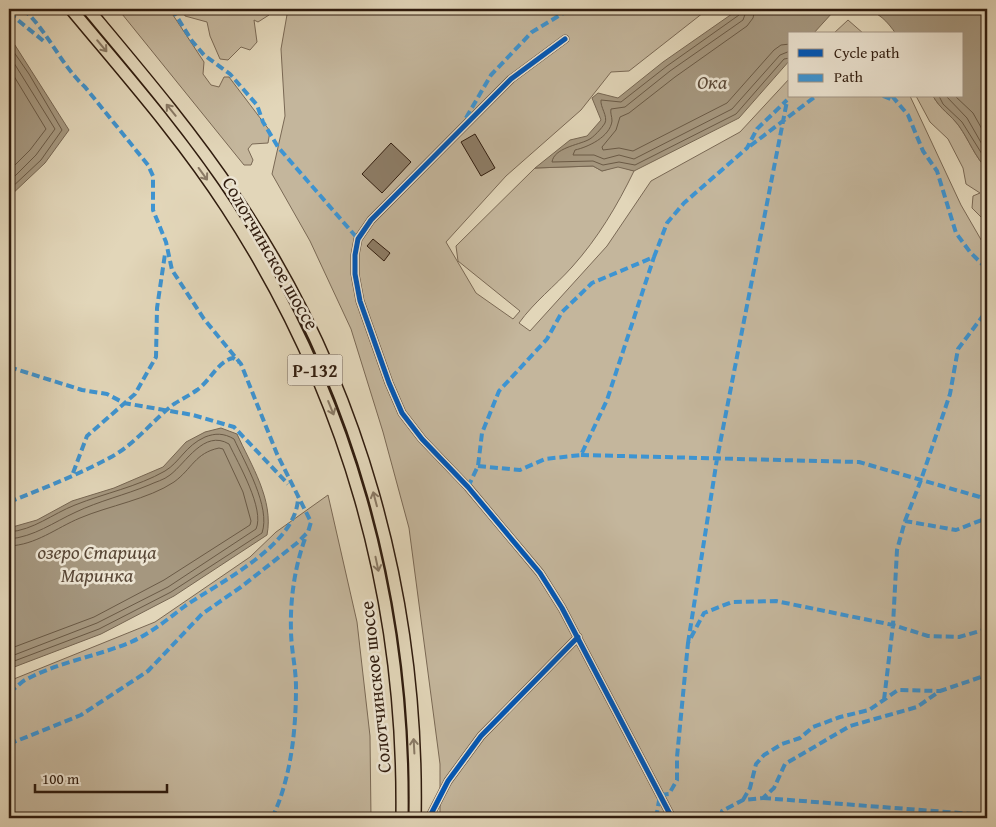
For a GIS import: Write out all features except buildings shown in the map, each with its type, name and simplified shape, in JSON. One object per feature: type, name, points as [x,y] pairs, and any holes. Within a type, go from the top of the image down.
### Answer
[{"type":"main road","name":"Солотчинское шоссе","points":[[71,9],[176,137],[226,207],[276,290],[321,382],[361,498],[384,596],[398,702],[402,754],[402,818]]},
{"type":"main road","name":"Солотчинское шоссе","points":[[88,9],[198,144],[245,212],[271,253],[303,312],[343,403],[374,493],[397,595],[412,709],[414,818]]},
{"type":"street","points":[[565,39],[511,79],[422,166],[371,220],[358,239],[355,255],[360,301],[389,383],[402,413],[416,433],[468,488],[540,573],[578,637],[672,818]]},
{"type":"street","points":[[429,818],[448,781],[481,736],[578,637]]},
{"type":"shaded area","points":[[118,9],[169,9],[204,62],[203,74],[211,85],[219,87],[224,77],[229,77],[270,131],[268,143],[252,144],[248,149],[253,160],[251,165],[244,165]]},
{"type":"shaded area","points":[[183,9],[271,9],[269,15],[258,22],[254,20],[257,42],[250,50],[241,47],[228,60],[220,59],[210,36],[207,22],[185,16]]},
{"type":"shaded area","points":[[288,9],[708,9],[629,71],[611,72],[581,110],[506,176],[446,242],[476,293],[513,319],[520,311],[458,261],[456,246],[535,168],[593,166],[602,171],[618,166],[634,171],[614,209],[590,245],[519,323],[530,331],[607,246],[651,181],[740,132],[788,80],[788,98],[911,98],[961,205],[987,250],[987,818],[440,818],[440,764],[409,528],[383,432],[351,329],[310,241],[272,174],[285,116],[281,49]]},
{"type":"shaded area","points":[[848,20],[862,32],[835,32]]},
{"type":"shaded area","points":[[917,98],[934,98],[959,126],[987,169],[987,223],[972,208],[973,196],[980,193],[966,184],[963,168],[948,139],[930,122]]},
{"type":"shaded area","points":[[328,495],[357,622],[370,736],[371,818],[9,818],[9,681],[155,622],[250,557],[276,532]]},
{"type":"water","name":"Ока","points":[[739,9],[847,9],[833,12],[815,32],[788,32],[788,62],[739,118],[634,171],[618,167],[602,171],[593,166],[535,168],[570,140],[587,136],[601,120],[592,98],[598,93],[618,98],[663,62]]},
{"type":"water","points":[[863,9],[987,9],[987,169],[959,126],[934,98],[964,98],[964,32],[894,32],[874,12]]},
{"type":"water","points":[[9,40],[13,42],[69,130],[45,163],[9,197]]},
{"type":"water","name":"озеро Старица Маринка","points":[[221,428],[237,434],[260,483],[267,509],[267,535],[174,596],[101,634],[9,669],[9,528],[37,520],[72,501],[114,488],[163,467],[186,442],[205,432]]},
{"type":"marked path","points":[[9,744],[81,715],[148,671],[202,614],[241,587],[297,543],[308,532],[311,522],[277,454],[241,364],[204,319],[172,270],[166,242],[153,210],[153,176],[148,165],[68,68],[40,27],[23,9]]},
{"type":"marked path","points":[[172,9],[192,41],[204,55],[230,74],[257,105],[263,122],[278,147],[358,239]]},
{"type":"marked path","points":[[466,118],[491,75],[532,32],[570,9]]},
{"type":"marked path","points":[[9,13],[46,43]]},
{"type":"marked path","points":[[750,146],[813,98]]},
{"type":"marked path","points":[[888,98],[893,100]]},
{"type":"marked path","points":[[894,98],[908,115],[923,151],[937,171],[956,233],[970,252],[987,269]]},
{"type":"marked path","points":[[468,487],[478,466],[482,433],[499,391],[547,339],[562,312],[592,283],[654,257],[667,223],[684,203],[747,148],[757,129],[787,100]]},
{"type":"marked path","points":[[688,643],[717,459],[787,101]]},
{"type":"marked path","points":[[73,473],[87,436],[135,394],[156,357],[157,308],[165,254]]},
{"type":"marked path","points":[[478,466],[520,470],[545,459],[581,455],[607,400],[654,257]]},
{"type":"marked path","points":[[905,521],[950,394],[958,349],[982,317],[987,314]]},
{"type":"marked path","points":[[9,502],[75,475],[113,456],[130,444],[174,404],[202,386],[223,363],[233,358],[239,362]]},
{"type":"marked path","points":[[9,367],[82,390],[107,394],[124,403],[193,415],[234,427],[288,484]]},
{"type":"marked path","points":[[581,455],[859,462],[987,499]]},
{"type":"marked path","points":[[9,692],[25,680],[39,673],[131,642],[159,626],[185,606],[255,560],[272,546],[286,530],[295,514],[298,496]]},
{"type":"marked path","points":[[884,700],[893,625],[897,550],[905,521],[956,530],[987,518]]},
{"type":"marked path","points":[[272,818],[284,787],[291,754],[296,687],[291,637],[291,606],[296,570],[306,536]]},
{"type":"marked path","points":[[656,818],[660,795],[669,794],[677,780],[677,757],[688,643],[704,613],[732,602],[776,601],[893,625],[928,636],[959,637],[987,629]]},
{"type":"marked path","points":[[721,818],[722,811],[743,800],[763,798],[774,788],[785,764],[850,726],[917,707],[940,691],[987,675]]},
{"type":"marked path","points":[[743,800],[750,788],[756,764],[764,755],[782,744],[800,738],[813,727],[840,717],[869,710],[898,690],[940,691]]},
{"type":"marked path","points":[[763,798],[987,815]]},
{"type":"cycle path","points":[[565,39],[511,79],[371,220],[358,239],[355,255],[355,274],[360,301],[389,383],[402,413],[422,439],[468,487],[540,573],[562,608],[672,818]]},
{"type":"cycle path","points":[[429,818],[448,781],[481,736],[578,637]]}]
